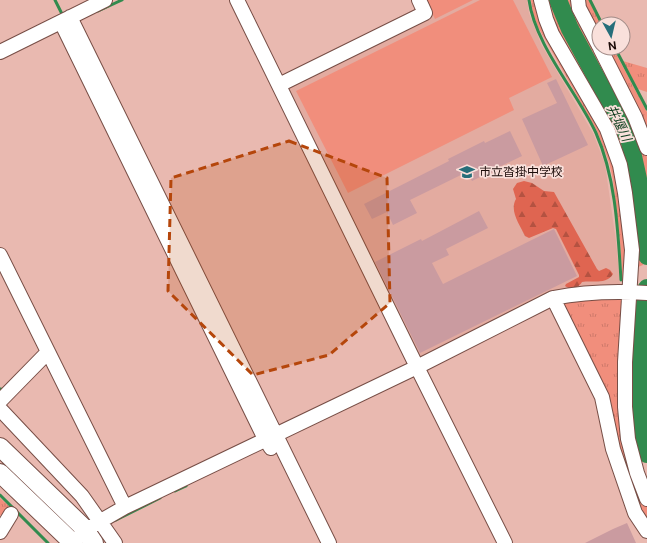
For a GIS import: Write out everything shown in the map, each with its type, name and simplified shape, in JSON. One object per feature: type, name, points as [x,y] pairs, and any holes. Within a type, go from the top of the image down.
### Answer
[{"type":"main road","points":[[0,447],[93,531]]},
{"type":"main road","points":[[0,473],[73,543]]},
{"type":"street","points":[[0,52],[105,0]]},
{"type":"street","points":[[237,0],[505,543]]},
{"type":"street","points":[[279,85],[425,13],[419,0]]},
{"type":"street","points":[[541,0],[552,34],[607,129],[620,165],[632,250],[625,407],[628,439],[637,473],[647,499]]},
{"type":"street","points":[[578,0],[579,8],[591,30]]},
{"type":"street","points":[[65,20],[263,435],[271,437],[328,543]]},
{"type":"street","points":[[604,56],[635,117],[647,148]]},
{"type":"street","points":[[0,255],[124,507]]},
{"type":"street","points":[[73,543],[93,531],[124,507],[417,367],[553,298],[574,293],[647,293]]},
{"type":"street","points":[[553,298],[602,397],[613,449],[635,513],[647,531]]},
{"type":"street","points":[[0,401],[48,352]]},
{"type":"street","points":[[0,409],[82,496],[93,531],[115,543]]},
{"type":"street","points":[[271,437],[318,543]]},
{"type":"street","points":[[0,532],[12,514]]},
{"type":"highlighted area","points":[[289,141],[387,178],[390,303],[329,355],[253,375],[168,291],[171,178]]},
{"type":"shaded area","name":"市立沓掛中学校","points":[[424,0],[527,0],[529,13],[541,44],[593,133],[605,164],[616,241],[620,284],[616,284],[616,288],[577,289],[419,359],[286,87],[431,14]]},
{"type":"green space","points":[[426,0],[473,0],[435,19]]},
{"type":"green space","points":[[480,0],[513,0],[552,77],[509,98],[514,110],[348,193],[296,91]]},
{"type":"green space","points":[[531,0],[538,0],[604,128],[623,193],[626,285],[623,285],[613,180],[609,162],[597,131],[538,27],[533,14]]},
{"type":"green space","points":[[544,0],[553,0],[557,14],[569,40],[618,124],[629,151],[636,183],[643,265],[633,269],[623,166],[565,51]]},
{"type":"green space","points":[[566,0],[576,0],[591,32],[591,55],[573,21]]},
{"type":"green space","points":[[581,0],[589,0],[597,16],[591,16],[591,23]]},
{"type":"green space","points":[[591,56],[602,56],[644,145],[647,158],[647,219],[640,169],[634,145],[625,121]]},
{"type":"green space","points":[[606,56],[617,56],[647,112],[647,141]]},
{"type":"green space","points":[[623,61],[647,68],[647,92],[638,89]]},
{"type":"green space","points":[[524,181],[532,183],[544,191],[554,192],[597,269],[599,271],[606,268],[613,274],[607,280],[582,282],[577,287],[570,289],[565,286],[579,277],[579,275],[556,229],[553,228],[529,238],[525,236],[514,213],[514,204],[516,199],[513,189],[517,183]]},
{"type":"green space","points":[[625,297],[621,411],[647,505],[647,526],[618,445],[609,396],[561,299]]},
{"type":"green space","points":[[647,320],[646,441],[642,411],[641,381]]},
{"type":"green space","points":[[0,498],[11,508],[5,519],[0,515]]},
{"type":"building","points":[[556,79],[588,145],[543,166],[522,119],[557,103],[547,83]]},
{"type":"building","points":[[510,131],[522,156],[499,167],[500,169],[472,181],[467,172],[410,200],[417,213],[393,225],[387,212],[372,219],[364,204],[449,161],[448,159],[484,141],[485,143]]},
{"type":"building","points":[[479,211],[488,228],[446,249],[449,255],[432,263],[443,284],[554,229],[577,276],[420,353],[375,262],[421,239],[422,241]]},
{"type":"building","points":[[627,523],[636,543],[585,543],[613,529]]},
{"type":"waterway","points":[[55,0],[62,14]]},
{"type":"waterway","points":[[98,11],[122,0]]},
{"type":"waterway","points":[[529,0],[539,34],[588,117],[603,150],[615,205],[621,280]]},
{"type":"waterway","name":"井堰川","points":[[558,0],[570,29],[629,138],[638,179],[647,256]]},
{"type":"waterway","points":[[590,0],[598,16]]},
{"type":"waterway","points":[[619,56],[647,109]]},
{"type":"waterway","name":"井堰川","points":[[647,288],[640,351],[638,393],[642,434],[647,454]]},
{"type":"waterway","points":[[175,491],[186,486]]},
{"type":"waterway","points":[[0,495],[48,543]]},
{"type":"waterway","points":[[116,520],[160,498]]},
{"type":"place","name":"市立沓掛中学校","points":[[467,172]]}]
